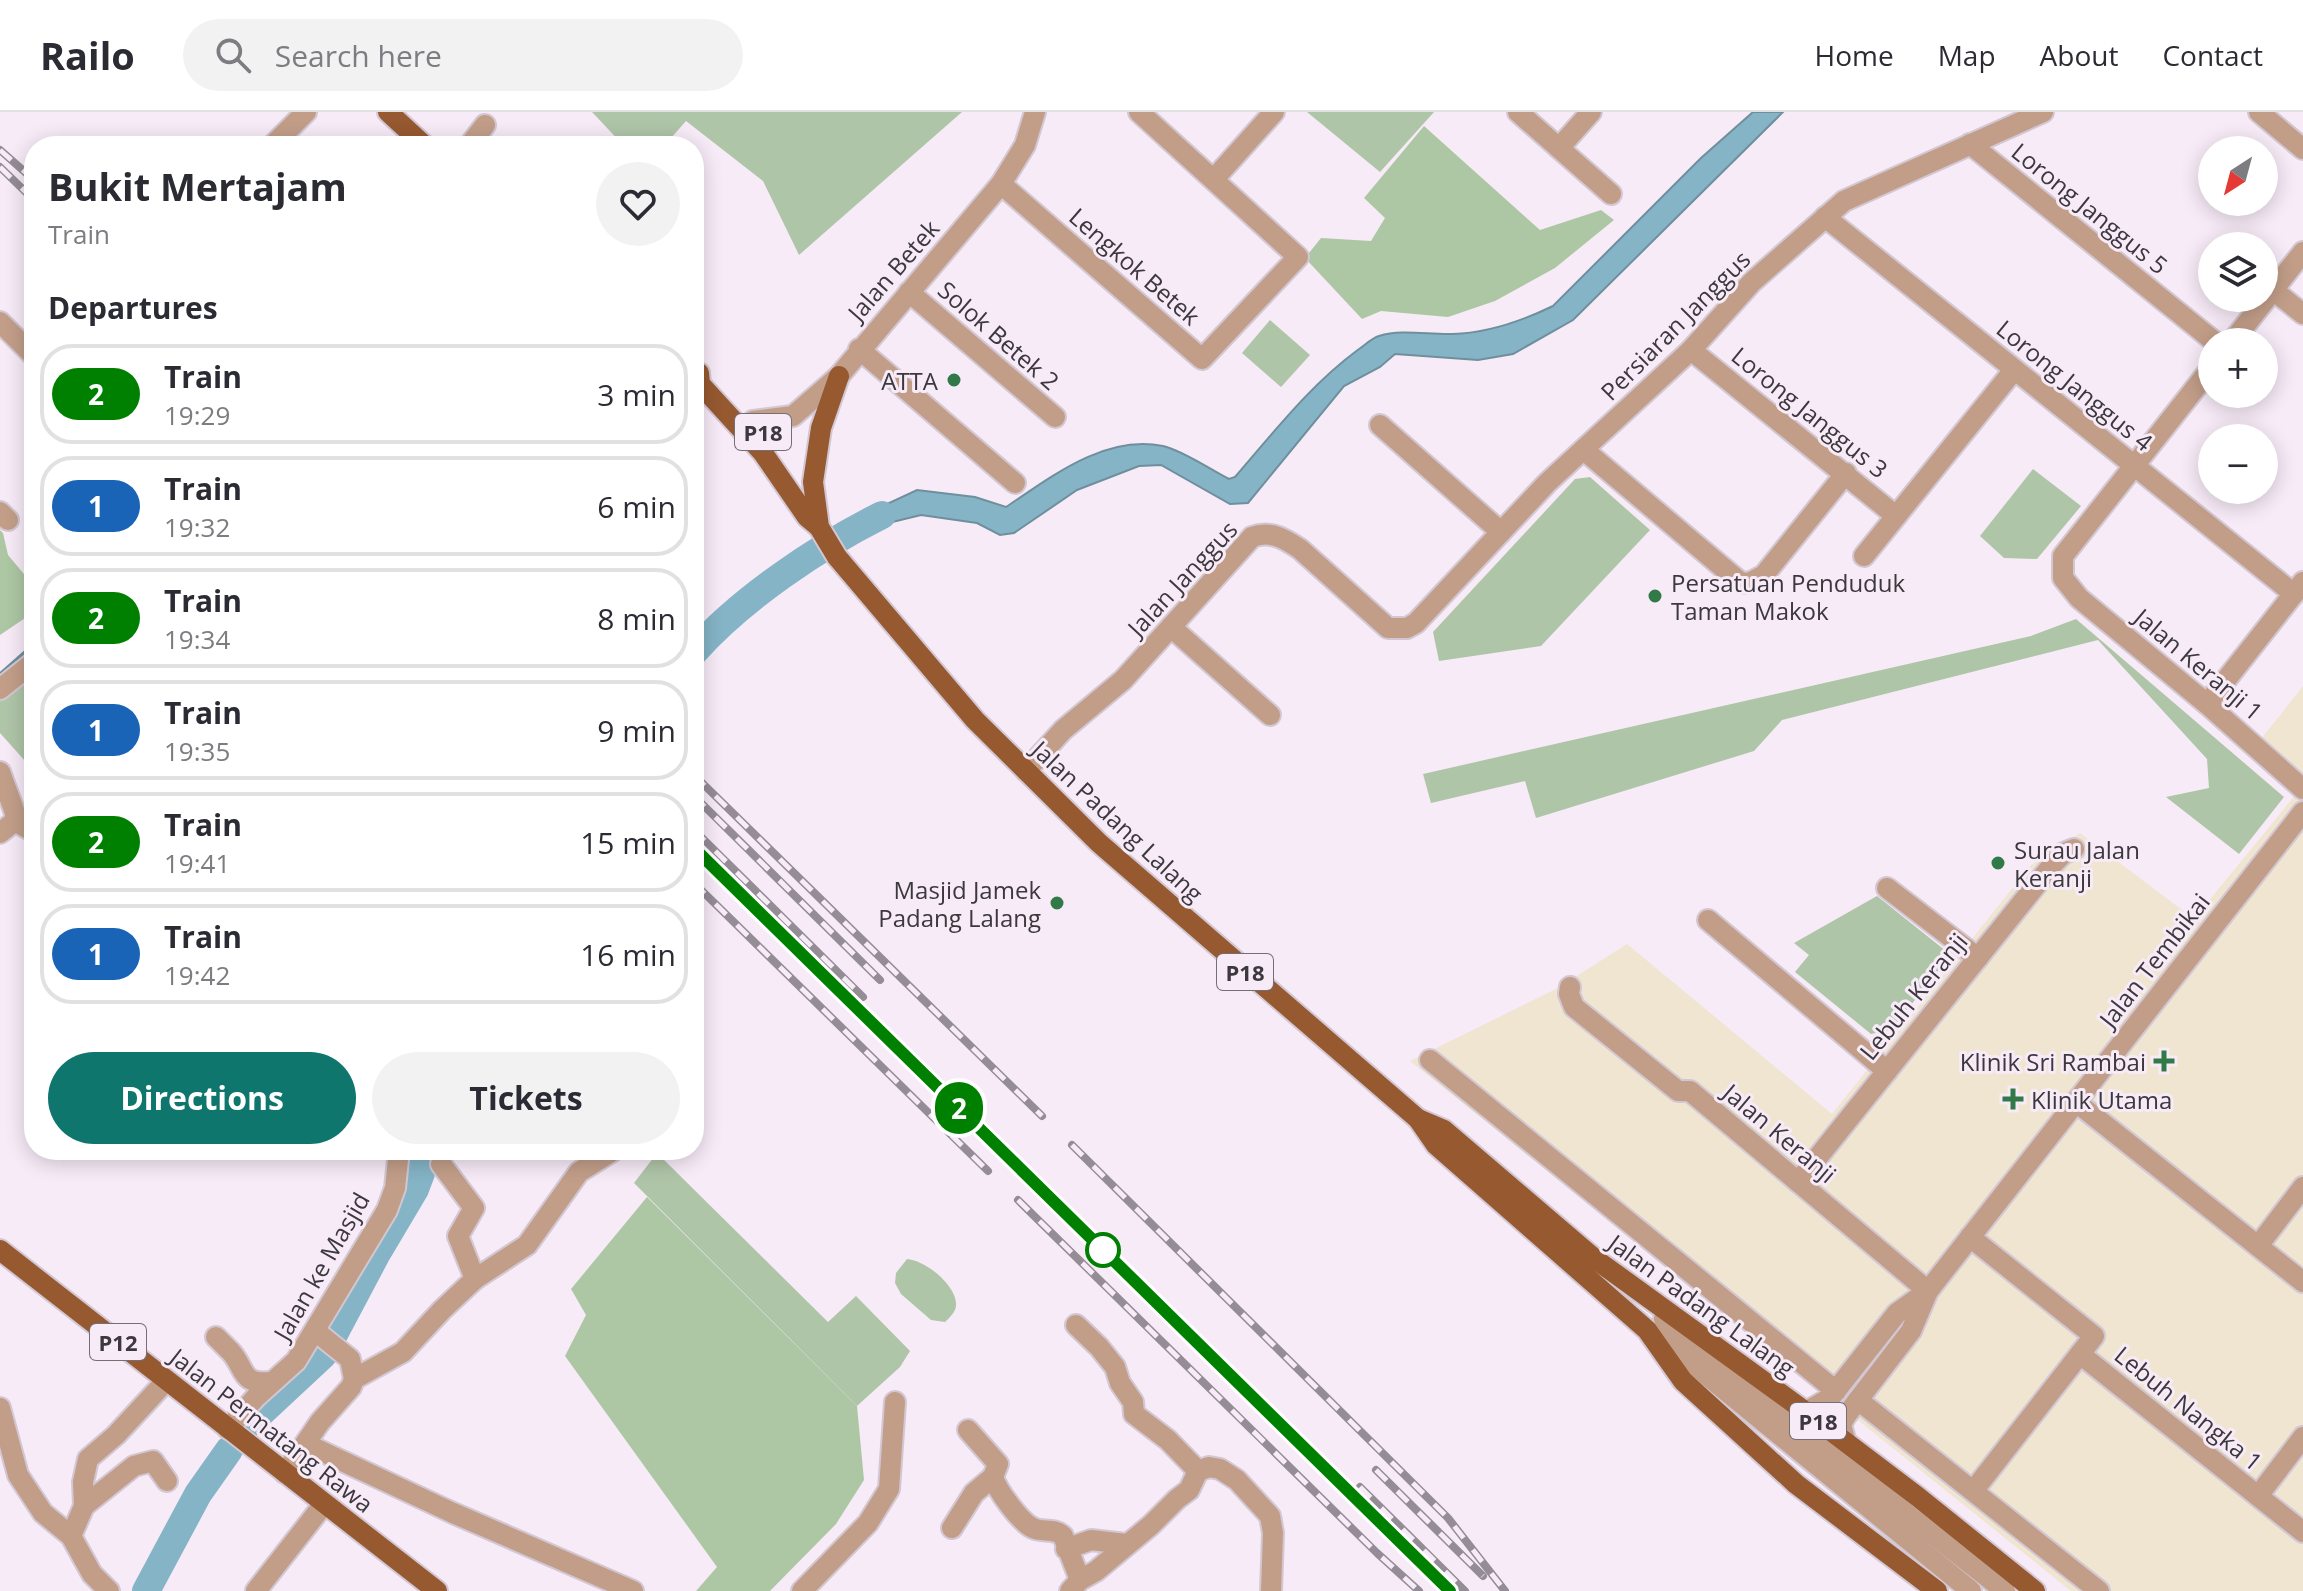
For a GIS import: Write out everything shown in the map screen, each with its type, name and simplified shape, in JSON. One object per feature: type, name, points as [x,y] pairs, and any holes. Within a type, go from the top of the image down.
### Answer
[{"type":"main road","points":[[388,112],[414,136]]},
{"type":"main road","name":"P18","points":[[704,373],[710,376],[776,447],[816,504]]},
{"type":"main road","name":"Jalan Padang Lalang","points":[[820,529],[813,482],[816,449],[839,376]]},
{"type":"main road","name":"Jalan Padang Lalang","points":[[704,388],[763,453],[837,557],[966,709],[1026,771],[1132,874],[1418,1119],[1436,1145],[1647,1330],[1683,1381],[1796,1484],[1937,1591]]},
{"type":"main road","name":"Jalan Padang Lalang","points":[[1418,1119],[1444,1130],[1790,1421],[1846,1443],[2035,1591]]},
{"type":"main road","name":"Jalan Permatang Rawa","points":[[0,1250],[437,1591]]},
{"type":"street","points":[[282,136],[306,112]]},
{"type":"street","name":"Jalan Betek","points":[[753,421],[793,416],[839,376],[1001,184],[1025,145],[1035,112]]},
{"type":"street","points":[[1139,112],[1214,179],[1274,112]]},
{"type":"street","points":[[1518,112],[1611,194]]},
{"type":"street","points":[[1559,148],[1591,112]]},
{"type":"street","name":"Persiaran Janggus","points":[[1388,628],[1407,628],[1416,623],[1547,483],[1691,350],[1752,282],[1844,201],[2043,112]]},
{"type":"street","points":[[2259,112],[2303,149]]},
{"type":"street","points":[[477,136],[485,125]]},
{"type":"street","name":"Lorong Janggus 5","points":[[1970,144],[2198,328]]},
{"type":"street","name":"Lengkok Betek","points":[[1001,184],[1202,359],[1298,257],[1214,179]]},
{"type":"street","name":"Lorong Janggus 4","points":[[1825,217],[2134,466],[2298,588]]},
{"type":"street","points":[[2278,284],[2303,252]]},
{"type":"street","name":"Solok Betek 2","points":[[909,292],[1055,417]]},
{"type":"street","points":[[2278,294],[2303,314]]},
{"type":"street","points":[[2243,328],[2256,312]]},
{"type":"street","points":[[0,322],[24,346]]},
{"type":"street","points":[[859,349],[1015,483]]},
{"type":"street","name":"Lorong Janggus 3","points":[[1691,350],[1896,516]]},
{"type":"street","points":[[1864,556],[2014,370]]},
{"type":"street","points":[[2134,466],[2198,385]]},
{"type":"street","points":[[1380,425],[1501,532]]},
{"type":"street","points":[[1584,450],[1740,582],[1749,583],[1764,575],[1846,473]]},
{"type":"street","name":"Jalan Keranji 1","points":[[2134,466],[2063,556],[2063,578],[2079,598],[2303,789]]},
{"type":"street","name":"Jalan Janggus","points":[[1026,771],[1063,730],[1123,680],[1252,537],[1263,533],[1284,538],[1388,628]]},
{"type":"street","points":[[2207,704],[2298,588]]},
{"type":"street","points":[[1171,627],[1270,715]]},
{"type":"street","points":[[0,689],[24,670]]},
{"type":"street","points":[[0,772],[15,813],[8,827]]},
{"type":"street","name":"Jalan Tembikai","points":[[1846,1443],[1841,1425],[1911,1331],[1928,1291],[2303,812]]},
{"type":"street","name":"Lebuh Keranji","points":[[1798,1182],[2053,864],[2064,853],[2074,849]]},
{"type":"street","points":[[1887,888],[1978,958]]},
{"type":"street","points":[[1708,920],[1887,1071]]},
{"type":"street","name":"Jalan Keranji","points":[[1570,987],[1574,1007],[1678,1091],[1690,1091],[1928,1291]]},
{"type":"street","name":"Jalan Padang Lalang","points":[[1430,1060],[1836,1391]]},
{"type":"street","points":[[2076,1102],[2303,1282]]},
{"type":"street","name":"Jalan ke Masjid","points":[[235,1434],[271,1382],[322,1338],[387,1210],[395,1188],[398,1160]]},
{"type":"street","points":[[285,1473],[354,1379],[403,1352],[475,1279],[527,1245],[579,1172],[598,1160]]},
{"type":"street","points":[[441,1164],[474,1208],[458,1236],[475,1279]]},
{"type":"street","points":[[2258,1246],[2303,1187]]},
{"type":"street","name":"Lebuh Nangka 1","points":[[1970,1237],[2094,1336],[1974,1490]]},
{"type":"street","name":"Jalan Tembikai","points":[[1790,1421],[1822,1404],[1836,1391],[1897,1313],[1928,1291]]},
{"type":"street","points":[[1076,1325],[1115,1367],[1120,1383],[1133,1402],[1134,1414],[1168,1440],[1198,1471]]},
{"type":"street","points":[[1647,1330],[1693,1364],[1790,1421],[2005,1591]]},
{"type":"street","points":[[216,1337],[231,1351],[239,1369],[251,1380],[271,1382]]},
{"type":"street","points":[[322,1338],[350,1359],[354,1379]]},
{"type":"street","name":"Lebuh Nangka 1","points":[[2080,1354],[2303,1532]]},
{"type":"street","points":[[71,1536],[84,1506],[83,1482],[88,1459],[116,1435],[166,1381]]},
{"type":"street","points":[[1858,1400],[2099,1591]]},
{"type":"street","points":[[802,1591],[868,1523],[889,1489],[895,1402]]},
{"type":"street","points":[[0,1408],[18,1475],[43,1513],[71,1536],[92,1574],[109,1591]]},
{"type":"street","points":[[1790,1421],[1971,1591]]},
{"type":"street","points":[[952,1528],[974,1493],[993,1477],[998,1464],[968,1430]]},
{"type":"street","points":[[116,1435],[134,1466]]},
{"type":"street","points":[[2258,1496],[2303,1437]]},
{"type":"street","points":[[306,1444],[453,1513],[633,1591]]},
{"type":"street","points":[[84,1506],[134,1466],[153,1461],[167,1481]]},
{"type":"street","points":[[993,1477],[997,1491],[1030,1526],[1058,1531],[1063,1536],[1075,1585],[1096,1571],[1189,1490],[1198,1471],[1209,1467],[1220,1469],[1237,1480],[1270,1516],[1274,1550],[1271,1591]]},
{"type":"street","points":[[256,1591],[324,1504]]},
{"type":"street","points":[[1066,1549],[1091,1540],[1126,1544]]},
{"type":"shaded area","points":[[2303,686],[2303,1591],[2071,1591],[1410,1061],[1558,988],[1627,944],[1832,1114],[2031,865],[2080,833],[2194,919],[2301,788],[2254,748]]},
{"type":"green space","points":[[592,112],[962,112],[799,255],[763,181],[686,121],[673,136],[615,136]]},
{"type":"green space","points":[[1307,112],[1434,112],[1380,172]]},
{"type":"green space","points":[[1424,126],[1540,230],[1601,210],[1614,220],[1555,268],[1495,301],[1448,317],[1381,311],[1362,319],[1305,258],[1321,238],[1371,241],[1385,218],[1364,198]]},
{"type":"green space","points":[[1270,320],[1310,355],[1281,387],[1242,353]]},
{"type":"green space","points":[[2033,469],[2081,506],[2037,559],[2004,558],[1980,536]]},
{"type":"green space","points":[[1590,477],[1650,530],[1541,646],[1439,661],[1433,632],[1575,479]]},
{"type":"green space","points":[[0,530],[8,555],[24,574],[24,619],[0,635]]},
{"type":"green space","points":[[2076,619],[2284,797],[2239,854],[2166,797],[2209,788],[2207,759],[2098,640],[1782,720],[1754,751],[1536,818],[1525,781],[1431,803],[1423,774],[2031,636]]},
{"type":"green space","points":[[24,675],[24,760],[0,733],[0,686]]},
{"type":"green space","points":[[1877,896],[1951,955],[1891,1030],[1871,1034],[1795,972],[1809,955],[1794,943]]},
{"type":"green space","points":[[652,1160],[664,1160],[828,1322],[856,1296],[910,1351],[900,1367],[857,1406],[634,1183]]},
{"type":"green space","points":[[647,1197],[857,1406],[864,1480],[836,1524],[770,1591],[696,1591],[717,1567],[565,1356],[586,1315],[571,1289]]},
{"type":"green space","points":[[907,1259],[931,1269],[952,1290],[956,1306],[945,1322],[931,1320],[901,1294],[895,1283],[896,1273]]},
{"type":"water","points":[[1753,112],[1783,112],[1573,320],[1513,354],[1478,360],[1395,354],[1380,367],[1344,386],[1248,503],[1230,504],[1161,465],[1139,466],[1077,490],[1014,533],[1000,535],[977,523],[921,515],[880,525],[853,544],[842,525],[917,490],[975,497],[1006,507],[1060,471],[1120,446],[1141,444],[1171,448],[1229,479],[1235,477],[1309,393],[1374,338],[1397,333],[1453,334],[1491,329],[1553,306],[1701,158]]},
{"type":"waterway","points":[[704,641],[734,613],[782,576],[832,542],[882,515]]},
{"type":"waterway","points":[[0,675],[24,654]]},
{"type":"waterway","points":[[250,1423],[323,1355],[415,1189],[422,1160]]},
{"type":"waterway","points":[[146,1591],[198,1494],[229,1450]]},
{"type":"railway","points":[[0,150],[24,171]]},
{"type":"railway","points":[[0,167],[24,190]]},
{"type":"railway","points":[[704,785],[1042,1116]]},
{"type":"railway","points":[[704,806],[880,980]]},
{"type":"railway","points":[[704,840],[863,997]]},
{"type":"railway","points":[[704,859],[855,1006]]},
{"type":"railway","points":[[704,893],[988,1171]]},
{"type":"railway","points":[[1072,1145],[1448,1518],[1505,1591]]},
{"type":"railway","points":[[1018,1200],[1419,1591]]},
{"type":"railway","points":[[1376,1470],[1483,1576]]},
{"type":"railway","points":[[1360,1487],[1465,1591]]},
{"type":"train","name":"2","points":[[704,858],[1450,1591]]},
{"type":"place","name":"ATTA","points":[[954,380]]},
{"type":"place","name":"Persatuan Penduduk Taman Makok","points":[[1655,596]]},
{"type":"place","name":"Surau Jalan Keranji","points":[[1998,863]]},
{"type":"place","name":"Masjid Jamek Padang Lalang","points":[[1057,903]]},
{"type":"place","name":"Klinik Sri Rambai","points":[[2164,1061]]},
{"type":"place","name":"Klinik Utama","points":[[2013,1099]]}]
